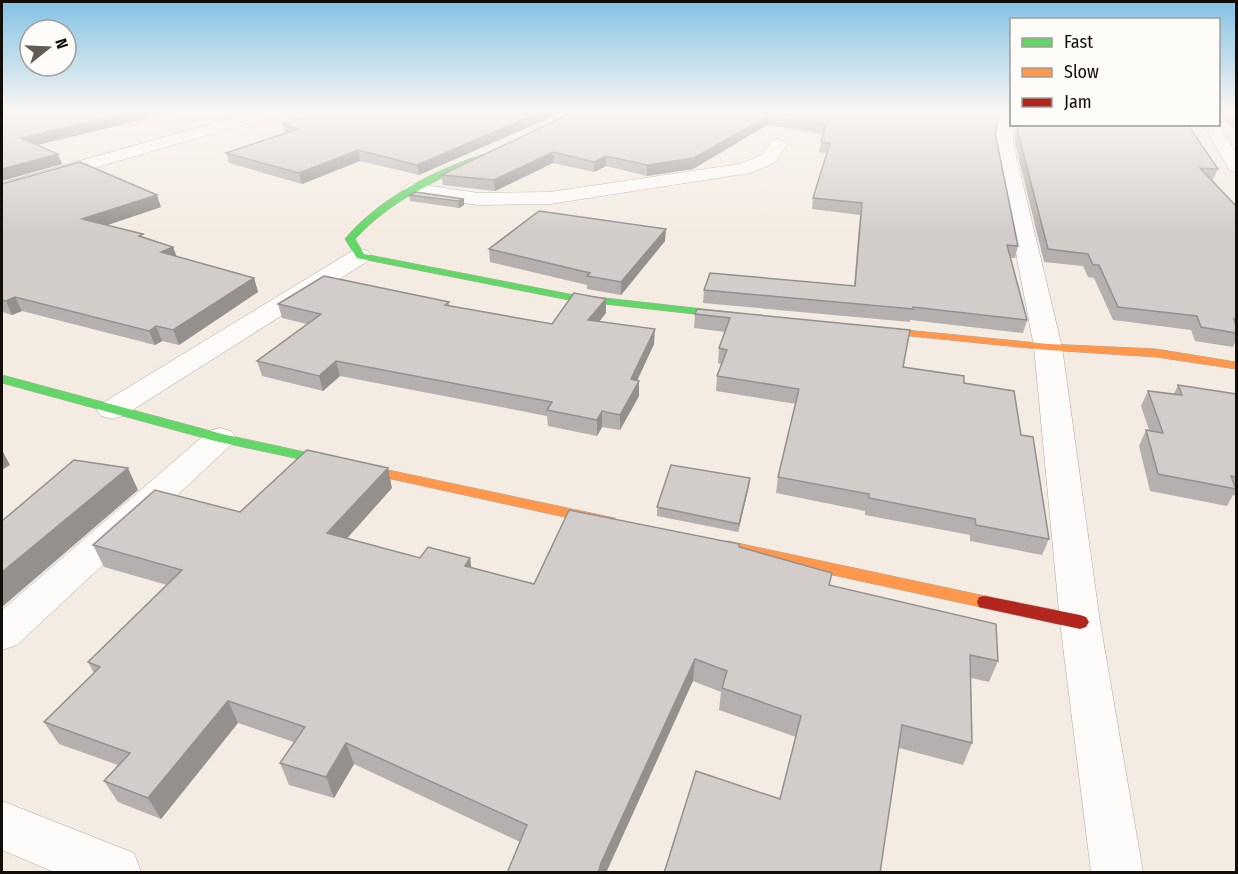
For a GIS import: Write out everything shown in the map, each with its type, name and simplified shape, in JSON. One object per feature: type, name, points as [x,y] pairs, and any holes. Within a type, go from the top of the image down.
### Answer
[{"type":"street","points":[[2,189],[132,152]]},
{"type":"street","points":[[360,256],[350,239],[362,222],[411,189],[494,152]]},
{"type":"street","points":[[411,189],[478,199],[550,198],[744,169],[768,159],[773,152]]},
{"type":"street","points":[[1006,152],[1048,347],[1080,622],[1117,873]]},
{"type":"street","points":[[1227,152],[1236,167]]},
{"type":"street","points":[[112,410],[360,256],[569,297],[754,318]]},
{"type":"street","points":[[848,327],[1048,347],[1156,353],[1236,366]]},
{"type":"street","points":[[2,379],[220,438],[627,525]]},
{"type":"street","points":[[2,634],[220,438]]},
{"type":"street","points":[[709,543],[1080,622]]},
{"type":"street","points":[[2,825],[115,873]]},
{"type":"building","points":[[2,152],[53,152],[58,154],[2,169]]},
{"type":"building","points":[[230,152],[353,152],[299,173],[226,153]]},
{"type":"building","points":[[365,152],[448,152],[417,165]]},
{"type":"building","points":[[490,152],[705,152],[694,158],[647,165],[606,156],[594,162],[553,152],[494,180],[441,175]]},
{"type":"building","points":[[827,152],[999,152],[1018,246],[1007,245],[1027,320],[913,307],[913,309],[704,290],[710,273],[855,286],[862,203],[813,198]]},
{"type":"building","points":[[1023,152],[1206,152],[1218,169],[1200,168],[1236,206],[1236,320],[1234,319],[1236,333],[1201,327],[1197,316],[1118,307],[1099,265],[1093,265],[1088,254],[1048,249]]},
{"type":"building","points":[[80,162],[157,195],[82,219],[143,234],[139,236],[173,247],[161,252],[254,278],[173,330],[156,326],[149,331],[15,297],[6,301],[2,300],[2,184]]},
{"type":"building","points":[[416,192],[464,199],[458,201],[409,195]]},
{"type":"building","points":[[539,211],[666,229],[621,282],[587,276],[590,273],[489,249]]},
{"type":"building","points":[[324,276],[449,302],[445,305],[552,324],[574,293],[606,299],[588,320],[655,329],[631,379],[639,381],[620,415],[602,411],[597,420],[547,410],[552,402],[336,361],[319,376],[257,361],[321,314],[278,304]]},
{"type":"building","points":[[697,309],[910,330],[903,367],[964,376],[964,383],[1014,391],[1021,435],[1033,437],[1049,539],[976,525],[975,519],[869,498],[869,494],[778,477],[799,389],[717,376],[727,350],[719,348],[730,318],[695,314]]},
{"type":"building","points":[[1178,385],[1236,394],[1236,477],[1231,476],[1236,489],[1158,474],[1146,430],[1163,433],[1148,391],[1182,395]]},
{"type":"building","points":[[307,450],[388,468],[327,533],[420,558],[428,547],[470,558],[465,566],[534,584],[569,510],[739,544],[739,547],[832,573],[829,585],[996,624],[998,661],[970,655],[972,743],[902,725],[880,873],[664,873],[696,771],[780,799],[801,716],[722,688],[727,671],[695,659],[598,873],[507,873],[527,825],[346,743],[326,777],[280,763],[305,727],[228,701],[148,798],[104,781],[130,753],[44,722],[100,667],[88,662],[182,570],[93,545],[155,490],[240,512]]},
{"type":"building","points":[[74,460],[128,468],[2,572],[2,521]]},
{"type":"building","points":[[671,465],[750,478],[739,524],[657,507]]},
{"type":"traffic: fast","points":[[481,157],[410,191],[378,212],[350,239],[360,256],[569,297],[739,316]]},
{"type":"traffic: fast","points":[[2,379],[220,438],[360,468]]},
{"type":"traffic: slow","points":[[865,329],[1048,347],[1156,353],[1236,366]]},
{"type":"traffic: slow","points":[[360,468],[610,522]]},
{"type":"traffic: slow","points":[[728,547],[985,602]]},
{"type":"traffic: jam","points":[[985,602],[1080,622]]}]
